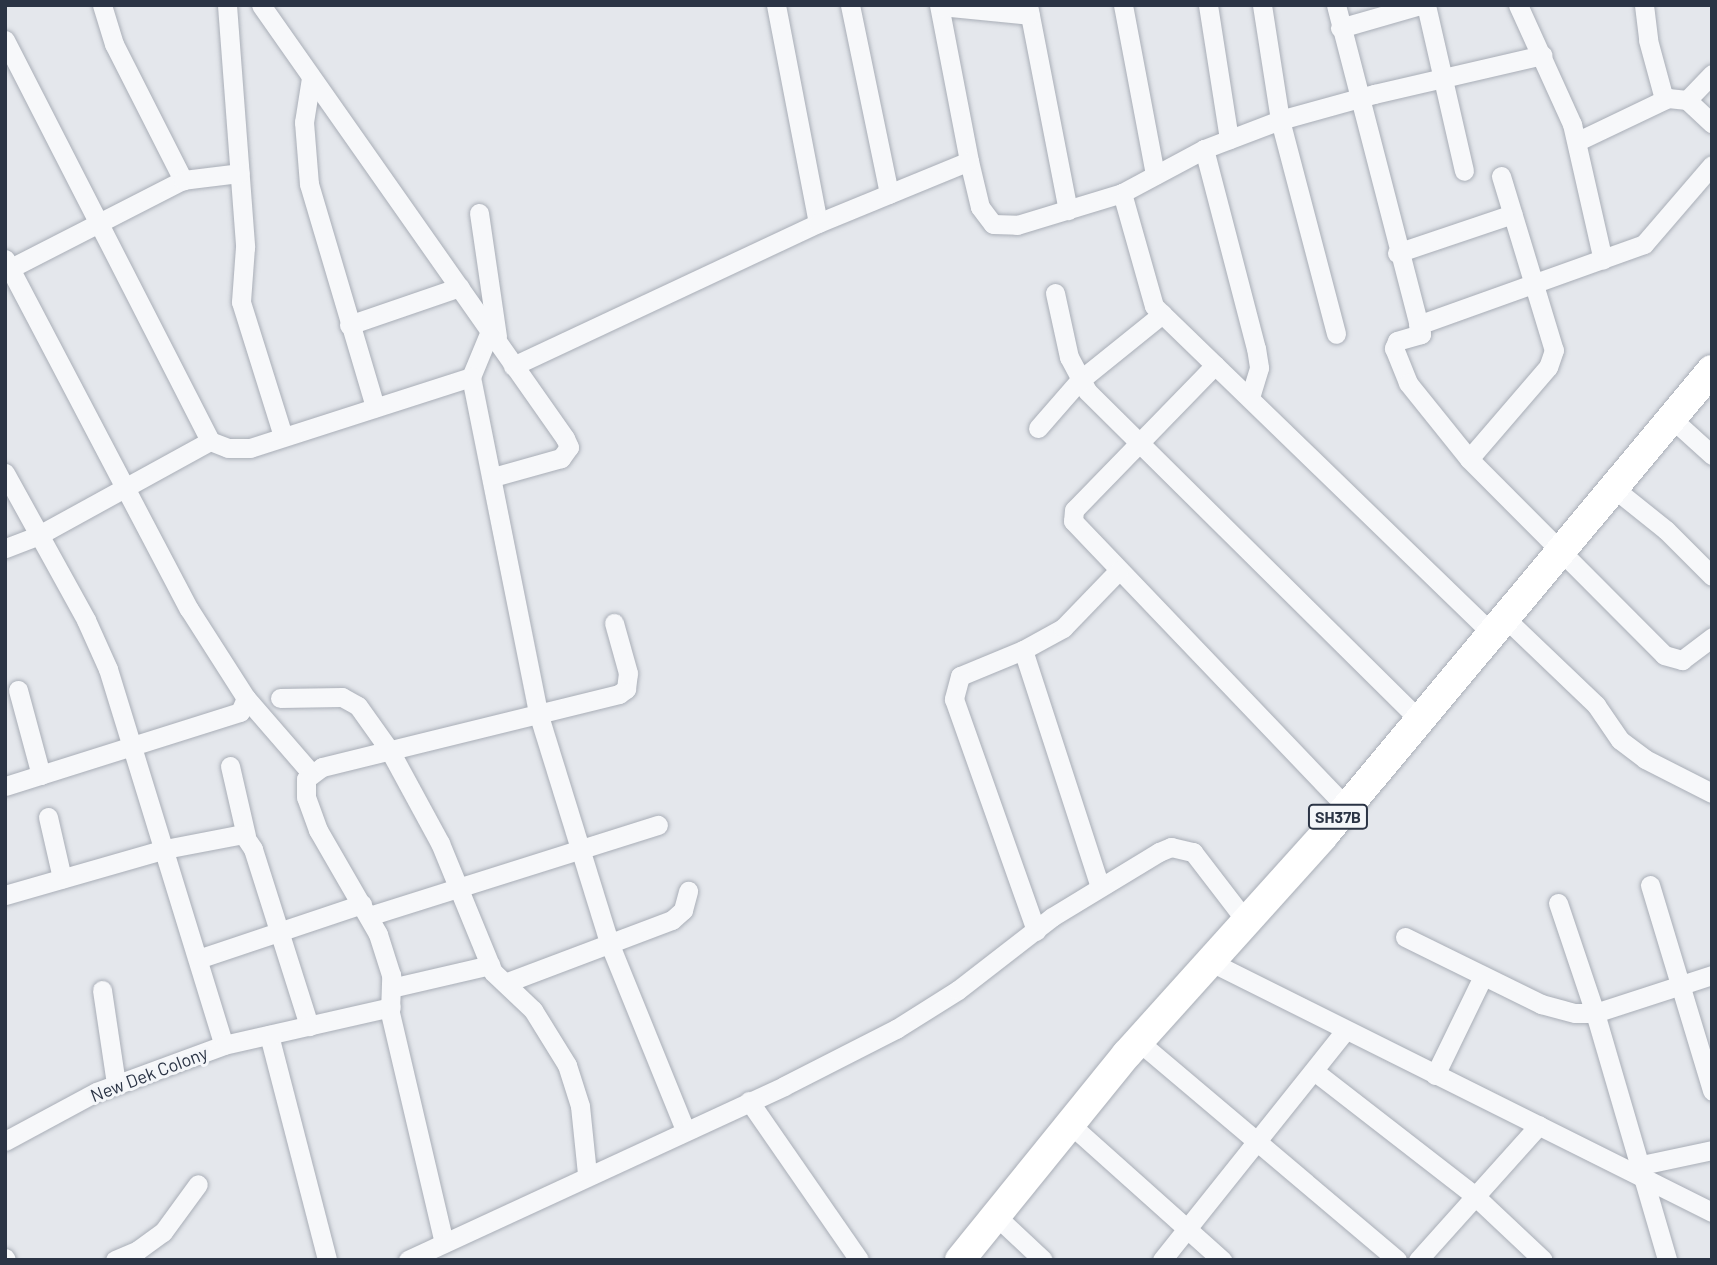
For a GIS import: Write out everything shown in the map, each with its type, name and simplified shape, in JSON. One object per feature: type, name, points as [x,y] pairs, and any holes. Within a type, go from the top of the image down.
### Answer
[{"type":"main road","name":"SH37B","points":[[960,1260],[1138,1041],[1346,807],[1559,548],[1712,370]]},
{"type":"street","points":[[102,5],[114,44],[183,180]]},
{"type":"street","points":[[228,5],[245,247],[241,302],[283,436]]},
{"type":"street","points":[[261,5],[569,447],[561,458],[494,477]]},
{"type":"street","points":[[277,5],[280,34]]},
{"type":"street","points":[[776,5],[818,223]]},
{"type":"street","points":[[850,5],[889,194]]},
{"type":"street","points":[[1123,5],[1155,175]]},
{"type":"street","points":[[1208,5],[1228,139]]},
{"type":"street","points":[[1262,5],[1280,120],[1336,334]]},
{"type":"street","points":[[1336,5],[1397,253],[1421,334],[1394,345],[1408,383],[1481,476],[1559,548],[1672,661],[1682,660],[1712,637]]},
{"type":"street","points":[[1340,28],[1423,5],[1464,171]]},
{"type":"street","points":[[1518,5],[1543,55],[1578,141],[1603,260]]},
{"type":"street","points":[[1644,5],[1648,40],[1664,99]]},
{"type":"street","points":[[1068,211],[1029,10],[939,6],[980,207],[993,224],[1017,225],[1068,211],[1122,193],[1203,149],[1280,120],[1358,98],[1543,55]]},
{"type":"street","points":[[5,40],[95,223],[210,441],[237,449],[471,377]]},
{"type":"street","points":[[1687,100],[1712,74]]},
{"type":"street","points":[[311,78],[304,122],[309,184],[374,407]]},
{"type":"street","points":[[1578,141],[1664,99],[1687,100],[1712,123]]},
{"type":"street","points":[[1203,149],[1256,348],[1259,368],[1250,397]]},
{"type":"street","points":[[513,366],[818,223],[969,161]]},
{"type":"street","points":[[1418,325],[1533,281],[1603,260],[1656,235],[1712,165]]},
{"type":"street","points":[[240,173],[183,180],[7,266],[190,609],[246,698],[311,773]]},
{"type":"street","points":[[1469,459],[1553,358],[1553,344],[1502,176]]},
{"type":"street","points":[[1122,193],[1148,294],[1162,314],[1496,624],[1589,697],[1620,740],[1645,759],[1712,793]]},
{"type":"street","points":[[479,213],[494,337],[471,377],[494,477],[539,716],[609,942],[685,1130]]},
{"type":"street","points":[[1397,253],[1513,214]]},
{"type":"street","points":[[349,325],[460,287]]},
{"type":"street","points":[[1055,293],[1079,381],[1418,719]]},
{"type":"street","points":[[1038,428],[1079,381],[1162,314]]},
{"type":"street","points":[[1215,365],[1071,516],[1077,528],[1346,807]]},
{"type":"street","points":[[1670,417],[1712,455]]},
{"type":"street","points":[[5,548],[37,536],[210,441]]},
{"type":"street","name":"New Dek Colony","points":[[5,473],[37,536],[86,620],[134,746],[224,1045],[116,1084],[5,1141]]},
{"type":"street","points":[[1611,486],[1666,530],[1712,576]]},
{"type":"street","points":[[1036,931],[954,699],[960,676],[1023,650],[1063,628],[1118,571]]},
{"type":"street","points":[[444,1243],[391,998],[385,954],[366,910],[318,830],[304,788],[311,773],[390,751],[609,699],[626,689],[628,673],[614,623]]},
{"type":"street","points":[[1023,650],[1100,887]]},
{"type":"street","points":[[18,691],[41,775]]},
{"type":"street","points":[[280,698],[342,697],[358,706],[390,751],[459,886],[490,965],[533,1010],[567,1065],[580,1106],[587,1174]]},
{"type":"street","points":[[5,786],[240,712],[246,698]]},
{"type":"street","points":[[230,766],[246,836],[309,1026]]},
{"type":"street","points":[[48,817],[62,878]]},
{"type":"street","points":[[198,959],[280,932],[459,886],[580,846],[658,825]]},
{"type":"street","points":[[5,895],[165,849],[236,832],[246,836]]},
{"type":"street","points":[[408,1260],[587,1174],[749,1101],[896,1029],[958,990],[1100,887],[1159,852],[1181,848],[1200,859],[1246,921]]},
{"type":"street","points":[[1650,885],[1712,1091]]},
{"type":"street","points":[[505,983],[672,920],[683,910],[688,891]]},
{"type":"street","points":[[1558,903],[1595,1013],[1638,1169],[1667,1260]]},
{"type":"street","points":[[1405,937],[1557,1011],[1595,1013],[1712,975]]},
{"type":"street","points":[[1209,961],[1435,1075],[1638,1169],[1712,1212]]},
{"type":"street","points":[[224,1045],[309,1026],[490,965]]},
{"type":"street","points":[[1435,1075],[1483,975]]},
{"type":"street","points":[[102,990],[116,1084]]},
{"type":"street","points":[[1162,1260],[1257,1145],[1345,1031]]},
{"type":"street","points":[[269,1035],[327,1260]]},
{"type":"street","points":[[1138,1041],[1257,1145],[1397,1260]]},
{"type":"street","points":[[1314,1071],[1475,1196],[1543,1260]]},
{"type":"street","points":[[749,1101],[859,1260]]},
{"type":"street","points":[[1071,1125],[1222,1260]]},
{"type":"street","points":[[1418,1260],[1539,1125]]},
{"type":"street","points":[[1638,1169],[1712,1150]]},
{"type":"street","points":[[115,1260],[138,1250],[163,1231],[198,1184]]},
{"type":"street","points":[[996,1216],[1043,1260]]}]
